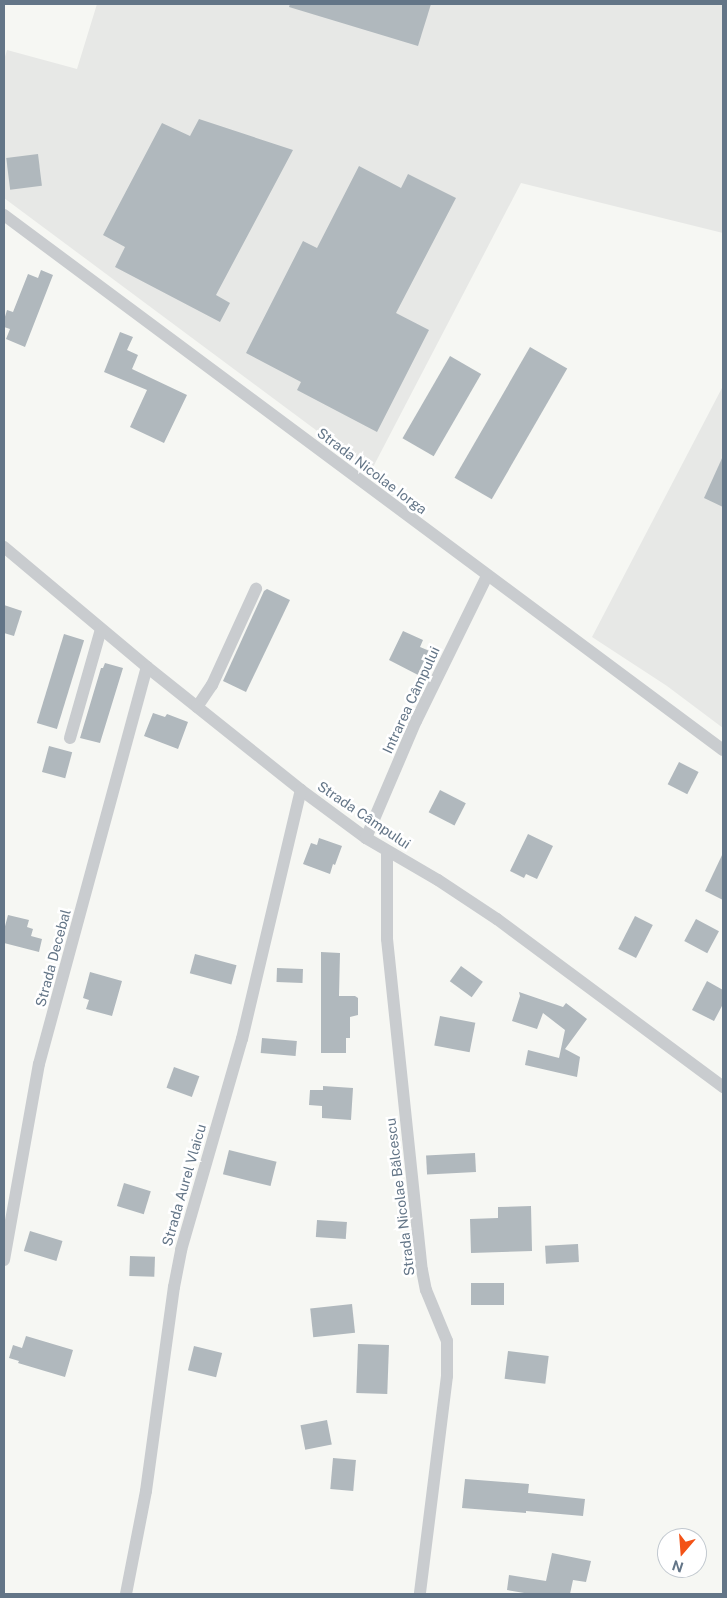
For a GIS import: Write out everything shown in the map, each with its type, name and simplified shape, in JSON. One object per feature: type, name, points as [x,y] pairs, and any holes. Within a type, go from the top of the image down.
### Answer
[{"type":"street","name":"Strada Nicolae Iorga","points":[[4,215],[723,750]]},
{"type":"street","name":"Strada Câmpului","points":[[4,547],[147,667],[301,790],[366,838],[438,880],[497,919],[723,1087]]},
{"type":"street","name":"Intrarea Câmpului","points":[[366,838],[416,721],[487,576]]},
{"type":"street","points":[[197,707],[212,685],[256,589]]},
{"type":"street","points":[[70,738],[101,629]]},
{"type":"street","name":"Strada Decebal","points":[[4,1260],[40,1064],[147,667]]},
{"type":"street","name":"Strada Aurel Vlaicu","points":[[126,1594],[146,1491],[174,1287],[181,1250],[242,1039],[301,790]]},
{"type":"street","name":"Strada Nicolae Bălcescu","points":[[387,851],[387,940],[422,1270],[426,1290],[447,1341],[447,1376],[420,1594]]},
{"type":"shaded area","points":[[97,4],[723,4],[723,233],[521,183],[371,471],[4,198],[4,60],[7,50],[77,69]]},
{"type":"shaded area","points":[[723,386],[723,728],[667,686],[592,637]]},
{"type":"building","points":[[290,4],[431,4],[418,46],[289,7]]},
{"type":"building","points":[[199,119],[293,150],[216,295],[230,303],[220,322],[115,267],[125,247],[103,235],[162,123],[190,136]]},
{"type":"building","points":[[38,154],[42,186],[10,190],[6,158]]},
{"type":"building","points":[[359,166],[401,188],[408,174],[456,198],[396,313],[429,330],[377,432],[297,390],[301,382],[246,353],[303,241],[317,248]]},
{"type":"building","points":[[41,270],[53,275],[25,347],[6,339],[10,329],[4,327],[4,320],[7,310],[13,312],[28,274],[38,278]]},
{"type":"building","points":[[120,332],[133,337],[127,350],[138,355],[132,369],[187,395],[164,443],[130,427],[147,390],[104,372]]},
{"type":"building","points":[[530,347],[567,368],[492,499],[454,478]]},
{"type":"building","points":[[450,356],[481,374],[434,456],[402,438]]},
{"type":"building","points":[[723,456],[723,507],[704,498]]},
{"type":"building","points":[[267,589],[290,600],[246,692],[223,681],[264,591]]},
{"type":"building","points":[[4,605],[22,611],[14,636],[4,633]]},
{"type":"building","points":[[403,631],[423,640],[420,647],[432,652],[420,676],[389,660]]},
{"type":"building","points":[[64,634],[84,640],[57,729],[37,723]]},
{"type":"building","points":[[105,663],[123,668],[100,743],[80,738],[101,668],[103,668]]},
{"type":"building","points":[[153,713],[165,717],[167,714],[188,722],[178,749],[144,736]]},
{"type":"building","points":[[49,746],[72,752],[65,778],[42,772]]},
{"type":"building","points":[[679,762],[699,772],[687,794],[668,784]]},
{"type":"building","points":[[440,790],[466,803],[454,825],[429,812]]},
{"type":"building","points":[[528,834],[553,846],[537,879],[526,874],[524,878],[510,871]]},
{"type":"building","points":[[319,838],[342,846],[330,874],[303,864],[311,843],[317,845]]},
{"type":"building","points":[[723,853],[723,900],[705,891]]},
{"type":"building","points":[[8,915],[29,920],[27,927],[33,929],[31,936],[42,939],[39,952],[4,943],[4,930]]},
{"type":"building","points":[[635,916],[653,925],[636,958],[618,949]]},
{"type":"building","points":[[696,919],[719,931],[707,953],[684,941]]},
{"type":"building","points":[[321,952],[340,953],[339,996],[355,996],[358,998],[358,1015],[350,1017],[350,1038],[346,1038],[346,1053],[321,1053]]},
{"type":"building","points":[[195,954],[237,965],[231,984],[190,973]]},
{"type":"building","points":[[461,966],[483,982],[472,997],[450,981]]},
{"type":"building","points":[[277,968],[303,969],[302,983],[277,982]]},
{"type":"building","points":[[90,972],[122,981],[112,1016],[86,1009],[89,1000],[83,998]]},
{"type":"building","points":[[707,981],[723,990],[723,1004],[714,1021],[692,1010]]},
{"type":"building","points":[[519,992],[563,1007],[566,1003],[587,1019],[565,1049],[580,1057],[577,1077],[525,1065],[528,1050],[559,1058],[565,1030],[543,1013],[537,1029],[512,1021],[520,996]]},
{"type":"building","points":[[440,1016],[475,1023],[470,1052],[434,1045]]},
{"type":"building","points":[[262,1038],[297,1041],[296,1056],[261,1053]]},
{"type":"building","points":[[174,1067],[199,1076],[192,1097],[166,1088]]},
{"type":"building","points":[[323,1086],[353,1088],[351,1120],[322,1118],[322,1106],[309,1105],[310,1090],[323,1090]]},
{"type":"building","points":[[229,1150],[277,1162],[270,1186],[223,1174]]},
{"type":"building","points":[[475,1153],[476,1172],[427,1175],[426,1156]]},
{"type":"building","points":[[124,1183],[151,1191],[144,1214],[117,1206]]},
{"type":"building","points":[[531,1206],[532,1251],[471,1253],[470,1219],[498,1218],[498,1207]]},
{"type":"building","points":[[317,1220],[347,1222],[346,1239],[316,1237]]},
{"type":"building","points":[[30,1231],[63,1241],[56,1261],[24,1251]]},
{"type":"building","points":[[578,1244],[579,1262],[546,1264],[545,1246]]},
{"type":"building","points":[[130,1256],[155,1257],[154,1277],[129,1276]]},
{"type":"building","points":[[471,1283],[504,1283],[504,1305],[471,1305]]},
{"type":"building","points":[[352,1304],[355,1333],[313,1337],[310,1308]]},
{"type":"building","points":[[26,1336],[73,1350],[65,1377],[18,1363],[19,1361],[9,1358],[13,1345],[22,1348]]},
{"type":"building","points":[[358,1344],[389,1345],[387,1394],[356,1393]]},
{"type":"building","points":[[194,1346],[222,1353],[216,1377],[188,1370]]},
{"type":"building","points":[[508,1351],[549,1356],[545,1384],[505,1379]]},
{"type":"building","points":[[327,1420],[332,1445],[305,1450],[300,1425]]},
{"type":"building","points":[[333,1458],[356,1460],[353,1491],[330,1489]]},
{"type":"building","points":[[465,1479],[529,1484],[528,1493],[585,1499],[583,1516],[462,1508]]},
{"type":"building","points":[[552,1553],[591,1561],[586,1582],[573,1580],[570,1594],[530,1594],[507,1590],[509,1575],[546,1581]]}]
